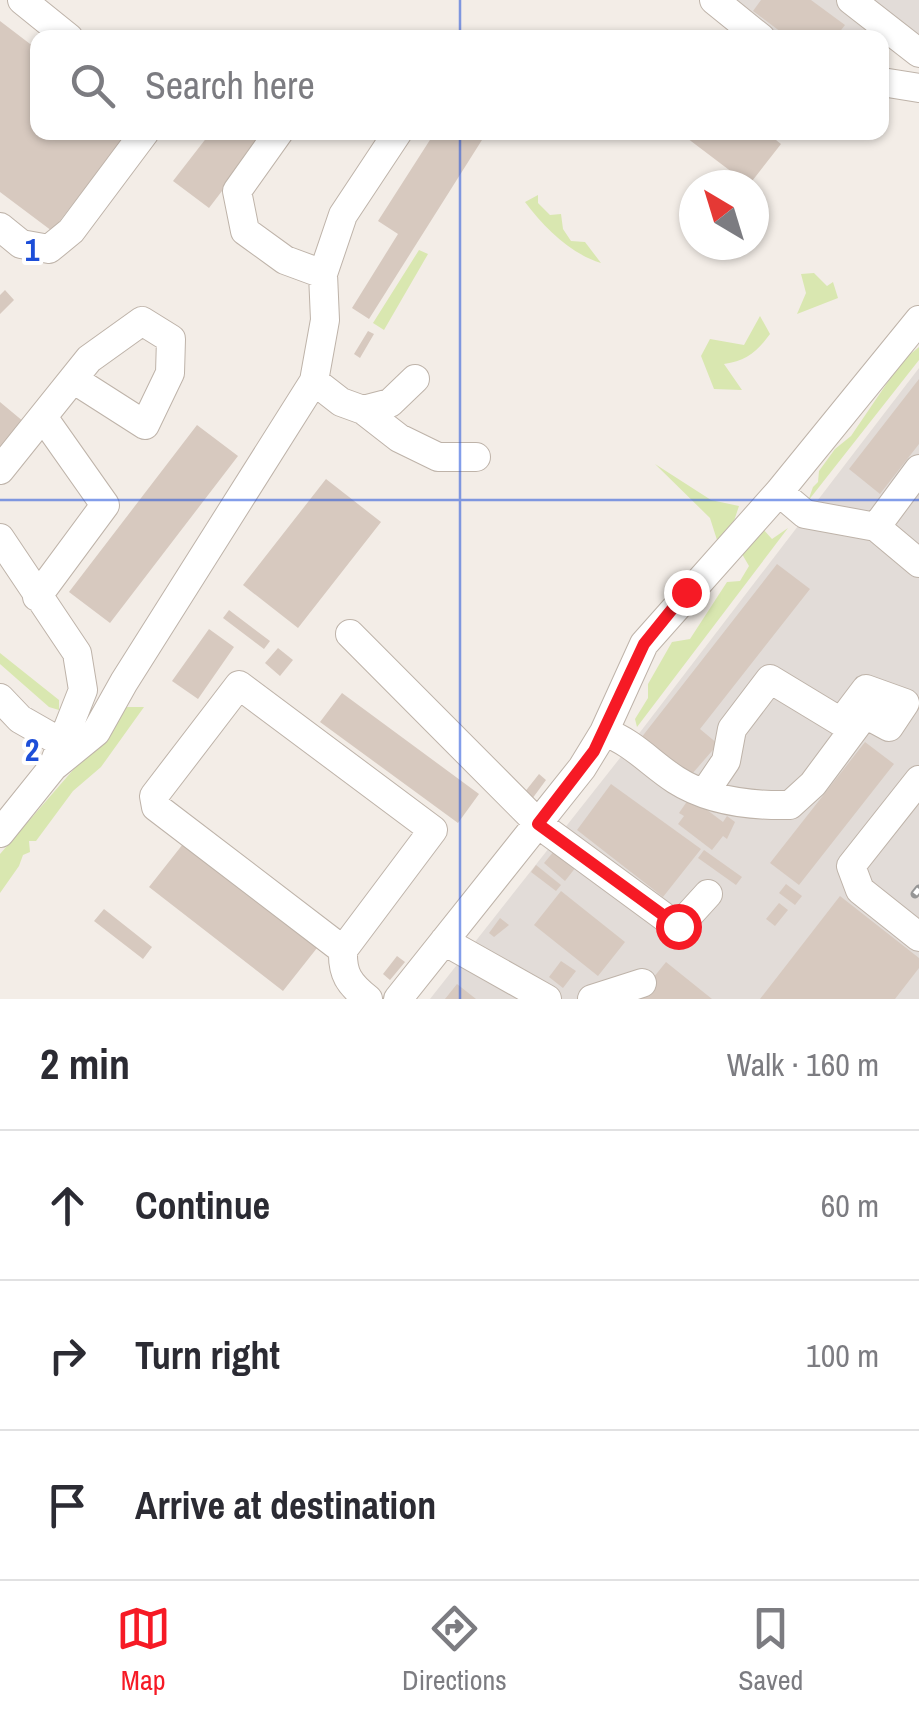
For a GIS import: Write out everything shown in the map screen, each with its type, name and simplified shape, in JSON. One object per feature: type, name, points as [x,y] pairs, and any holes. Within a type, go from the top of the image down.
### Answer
[{"type":"lane","points":[[22,0],[58,30]]},
{"type":"lane","points":[[714,0],[750,30]]},
{"type":"lane","points":[[861,12],[886,30]]},
{"type":"lane","points":[[889,32],[919,53]]},
{"type":"lane","points":[[889,83],[919,88]]},
{"type":"lane","points":[[0,227],[21,244],[49,249],[70,231],[139,140]]},
{"type":"lane","points":[[273,140],[237,191],[245,231],[285,260],[323,274]]},
{"type":"lane","points":[[57,755],[96,732],[314,381],[325,320],[323,274],[342,215],[393,140]]},
{"type":"lane","points":[[398,999],[582,768],[604,732],[644,644],[779,492],[919,320]]},
{"type":"lane","points":[[0,470],[73,379]]},
{"type":"lane","points":[[364,410],[390,403],[415,379]]},
{"type":"lane","points":[[314,381],[342,402],[364,410],[399,438],[438,457],[476,457]]},
{"type":"lane","points":[[37,598],[106,505],[43,416]]},
{"type":"lane","points":[[876,527],[919,469]]},
{"type":"lane","points":[[779,492],[805,514],[876,527],[919,562]]},
{"type":"lane","points":[[0,538],[37,598],[78,653],[84,690],[57,755],[0,832]]},
{"type":"lane","points":[[350,634],[538,824],[678,926],[708,894]]},
{"type":"lane","points":[[604,732],[631,744],[680,782],[704,792],[750,806],[790,805],[812,784],[865,714],[889,727],[905,702],[866,689],[841,722],[770,679],[732,729],[726,761],[704,792]]},
{"type":"lane","points":[[343,950],[156,806],[154,796],[239,686],[433,830],[343,950],[342,970],[352,986],[368,999]]},
{"type":"lane","points":[[0,698],[57,755]]},
{"type":"lane","points":[[916,930],[860,890],[851,866],[919,780]]},
{"type":"lane","points":[[444,941],[547,999]]},
{"type":"lane","points":[[592,999],[642,983]]},
{"type":"shaded area","points":[[724,0],[919,0],[919,36],[902,23],[889,41],[889,30],[765,30]]},
{"type":"shaded area","points":[[919,368],[919,999],[430,999],[631,744]]},
{"type":"green space","points":[[538,195],[538,203],[550,215],[561,214],[563,229],[571,241],[585,242],[601,263],[568,246],[541,221],[525,202]]},
{"type":"green space","points":[[419,250],[428,254],[384,330],[373,323]]},
{"type":"green space","points":[[814,273],[827,286],[833,282],[838,298],[797,314],[806,293],[801,274]]},
{"type":"green space","points":[[760,316],[770,334],[750,355],[724,364],[742,390],[714,389],[701,356],[710,339],[744,345]]},
{"type":"green space","points":[[919,347],[919,360],[808,501],[819,471],[835,449],[851,436],[902,361]]},
{"type":"green space","points":[[655,464],[711,500],[739,506],[731,530],[717,540],[710,518]]},
{"type":"green space","points":[[761,527],[772,539],[788,528],[637,727],[635,719],[648,698],[648,684],[672,642],[690,639],[727,582],[740,581],[749,566],[742,554],[752,533]]},
{"type":"green space","points":[[0,653],[59,700],[59,710],[49,707],[0,664]]},
{"type":"green space","points":[[121,707],[144,707],[101,767],[73,791],[36,841],[29,841],[30,852],[23,855],[0,893],[0,854],[93,747]]},
{"type":"building","points":[[761,0],[811,0],[845,25],[841,30],[778,30],[753,11]]},
{"type":"building","points":[[0,21],[30,44],[30,140],[122,140],[52,231],[0,192]]},
{"type":"building","points":[[205,140],[261,140],[209,208],[173,181]]},
{"type":"building","points":[[430,140],[482,140],[369,319],[352,308],[398,234],[378,221]]},
{"type":"building","points":[[690,140],[776,140],[781,144],[761,170],[729,170]]},
{"type":"building","points":[[5,290],[14,300],[0,314],[0,295]]},
{"type":"building","points":[[368,331],[374,334],[360,358],[354,354]]},
{"type":"building","points":[[919,379],[919,444],[880,494],[849,469]]},
{"type":"building","points":[[0,402],[24,422],[0,450]]},
{"type":"building","points":[[197,425],[238,456],[110,623],[69,592]]},
{"type":"building","points":[[326,479],[381,522],[298,628],[243,585]]},
{"type":"building","points":[[777,564],[810,589],[700,729],[718,744],[692,774],[641,738]]},
{"type":"building","points":[[229,610],[270,641],[264,649],[223,618]]},
{"type":"building","points":[[209,629],[234,647],[198,699],[172,681]]},
{"type":"building","points":[[278,648],[293,660],[280,676],[265,663]]},
{"type":"building","points":[[342,693],[479,794],[458,823],[320,722]]},
{"type":"building","points":[[865,742],[894,764],[799,885],[770,863]]},
{"type":"building","points":[[539,774],[546,780],[532,799],[524,793]]},
{"type":"building","points":[[611,784],[701,849],[663,897],[577,830]]},
{"type":"building","points":[[690,797],[723,822],[727,816],[735,822],[727,839],[723,836],[712,850],[678,824],[684,816],[679,813]]},
{"type":"building","points":[[183,844],[317,948],[283,991],[149,887]]},
{"type":"building","points":[[555,850],[576,867],[565,881],[544,863]]},
{"type":"building","points":[[704,850],[742,877],[736,885],[698,858]]},
{"type":"building","points":[[536,865],[561,885],[556,891],[531,872]]},
{"type":"building","points":[[786,884],[802,896],[795,905],[779,893]]},
{"type":"building","points":[[561,891],[625,942],[598,976],[534,925]]},
{"type":"building","points":[[840,896],[919,958],[919,968],[895,999],[760,999]]},
{"type":"building","points":[[779,903],[788,910],[775,926],[766,919]]},
{"type":"building","points":[[104,909],[152,947],[143,959],[94,921]]},
{"type":"building","points":[[500,918],[509,925],[494,937],[489,933]]},
{"type":"building","points":[[397,956],[405,962],[390,980],[383,974]]},
{"type":"building","points":[[561,961],[576,971],[563,988],[549,977]]},
{"type":"building","points":[[666,962],[712,999],[636,999]]},
{"type":"building","points":[[457,984],[476,999],[445,999]]},
{"type":"railway","points":[[915,894],[919,889]]},
{"type":"route","points":[[678,926],[538,824],[594,751],[644,644],[686,592]]}]
